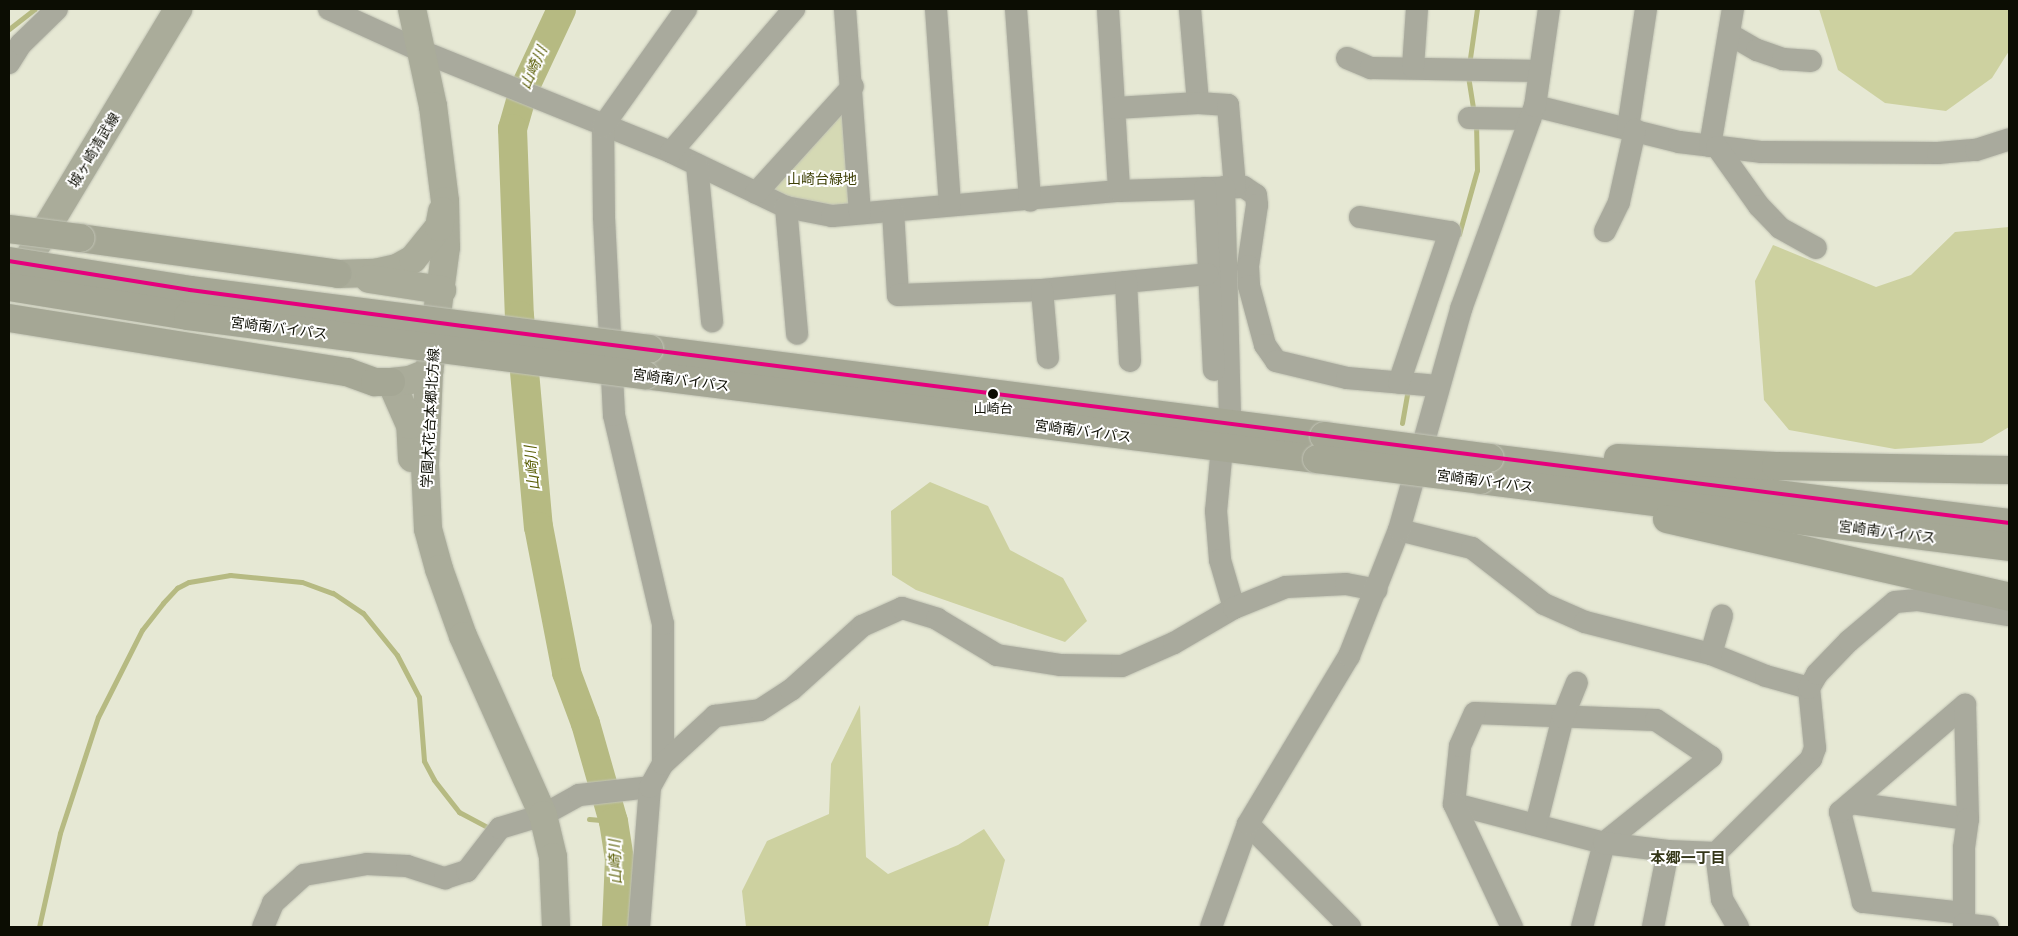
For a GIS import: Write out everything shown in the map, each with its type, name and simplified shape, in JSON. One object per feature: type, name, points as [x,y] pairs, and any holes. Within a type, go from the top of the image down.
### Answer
[{"type":"highway","points":[[9,229],[338,274]]},
{"type":"highway","name":"宮崎南バイパス","points":[[9,262],[647,362]]},
{"type":"highway","name":"宮崎南バイパス","points":[[9,289],[188,316],[647,362],[1536,475],[2009,523]]},
{"type":"highway","points":[[9,318],[391,382]]},
{"type":"highway","points":[[1536,475],[1625,457],[1776,466],[2009,470]]},
{"type":"highway","name":"宮崎南バイパス","points":[[1536,475],[2009,547]]},
{"type":"highway","points":[[1536,475],[1586,504],[2009,596]]},
{"type":"main road","name":"城ヶ崎清武線","points":[[9,289],[178,9]]},
{"type":"main road","name":"学園木花台本郷北方線","points":[[412,9],[439,148],[445,201],[446,246],[442,290],[429,372],[425,465],[428,528],[438,569],[463,636],[543,816],[553,857],[556,927]]},
{"type":"main road","points":[[338,274],[375,273],[398,268],[413,259],[438,227],[445,201]]},
{"type":"main road","points":[[338,274],[442,290]]},
{"type":"main road","points":[[428,528],[416,507],[410,426],[391,382],[410,380],[429,372]]},
{"type":"street","points":[[9,63],[21,44],[57,9]]},
{"type":"street","points":[[330,9],[421,51],[671,152],[786,207],[832,216],[860,212],[1030,200],[1119,191],[1244,187],[1256,195],[1248,281],[1265,345],[1276,362],[1347,378],[1438,386]]},
{"type":"street","points":[[663,764],[663,624],[614,415],[604,217],[604,126],[686,9]]},
{"type":"street","points":[[671,152],[794,9]]},
{"type":"street","points":[[845,9],[853,86],[860,212]]},
{"type":"street","points":[[936,9],[950,205]]},
{"type":"street","points":[[1016,9],[1030,200]]},
{"type":"street","points":[[1108,9],[1116,108],[1119,191]]},
{"type":"street","points":[[1190,9],[1198,103]]},
{"type":"street","points":[[1413,67],[1417,9]]},
{"type":"street","points":[[1211,927],[1248,824],[1349,656],[1399,530],[1438,386],[1461,310],[1533,112],[1549,9]]},
{"type":"street","points":[[1605,231],[1619,202],[1632,129],[1646,9]]},
{"type":"street","points":[[1733,9],[1714,146],[1759,206],[1780,228],[1816,248]]},
{"type":"street","points":[[1729,34],[1757,50],[1783,59],[1811,60]]},
{"type":"street","points":[[1347,58],[1371,68],[1413,67],[1468,71],[1540,71]]},
{"type":"street","points":[[756,193],[853,86]]},
{"type":"street","points":[[1116,108],[1198,103],[1228,105],[1221,187],[1207,274],[1215,378]]},
{"type":"street","points":[[1473,118],[1533,112],[1632,129],[1714,146],[1762,152],[1938,153],[1976,150],[2009,139]]},
{"type":"street","points":[[697,165],[712,321]]},
{"type":"street","points":[[1221,187],[1226,436],[1216,510],[1220,560],[1234,608]]},
{"type":"street","points":[[786,207],[797,334]]},
{"type":"street","points":[[892,211],[898,295],[1042,290],[1207,274]]},
{"type":"street","points":[[1360,217],[1450,232],[1399,383]]},
{"type":"street","points":[[1126,282],[1130,361]]},
{"type":"street","points":[[1042,290],[1048,358]]},
{"type":"street","points":[[1399,530],[1472,548],[1563,621],[1585,622],[1711,654],[1766,676],[1808,688]]},
{"type":"street","points":[[638,927],[650,787],[663,764],[715,716],[760,710],[791,690],[862,626],[902,608],[937,619],[997,655],[1061,665],[1122,666],[1174,644],[1234,608],[1286,587],[1346,584],[1376,590]]},
{"type":"street","points":[[1454,804],[1604,843],[1668,851],[1716,853],[1811,759],[1815,748],[1808,688],[1817,674],[1849,641],[1895,602],[1917,600],[2009,615]]},
{"type":"street","points":[[1711,654],[1722,616]]},
{"type":"street","points":[[1536,825],[1562,717],[1576,683]]},
{"type":"street","points":[[1964,921],[1964,848],[1968,819],[1965,705],[1840,812],[1863,902],[1988,927]]},
{"type":"street","points":[[1512,927],[1454,804],[1460,746],[1475,714],[1656,720],[1711,757],[1604,843],[1582,927]]},
{"type":"street","points":[[263,927],[273,903],[304,875],[367,864],[407,866],[445,878],[467,871],[500,828],[543,816],[579,795],[625,788],[650,787]]},
{"type":"street","points":[[1851,803],[1968,819]]},
{"type":"street","points":[[1248,824],[1350,927]]},
{"type":"street","points":[[1653,927],[1668,851]]},
{"type":"street","points":[[1716,853],[1722,899],[1738,927]]},
{"type":"green space","points":[[1819,9],[2009,9],[2009,51],[1992,78],[1946,111],[1885,103],[1838,70]]},
{"type":"green space","name":"山崎台緑地","points":[[842,110],[855,200],[846,211],[815,210],[772,190]]},
{"type":"green space","points":[[2009,227],[2009,427],[1982,443],[1895,449],[1789,430],[1764,400],[1755,281],[1773,245],[1876,287],[1911,275],[1955,232]]},
{"type":"green space","points":[[930,482],[988,506],[1010,550],[1063,578],[1087,621],[1065,642],[916,590],[892,575],[891,511]]},
{"type":"green space","points":[[860,705],[866,857],[888,874],[958,845],[984,829],[1005,860],[988,927],[746,927],[742,891],[767,841],[829,814],[831,764]]},
{"type":"waterway","points":[[9,29],[35,9]]},
{"type":"waterway","name":"山崎川","points":[[561,9],[523,90],[512,128],[519,315],[538,526],[566,672],[585,723],[613,821],[619,858],[616,927]]},
{"type":"waterway","points":[[1469,65],[1477,9]]},
{"type":"waterway","points":[[1468,76],[1474,112]]},
{"type":"waterway","points":[[1459,234],[1477,170],[1476,123]]},
{"type":"waterway","points":[[1402,423],[1408,389]]},
{"type":"waterway","points":[[39,927],[60,833],[98,717],[142,630],[177,588],[189,582],[230,575],[302,582],[333,593],[363,613],[397,655],[419,697],[424,761],[434,780],[459,812],[491,829]]},
{"type":"waterway","points":[[589,819],[613,821]]},
{"type":"transit line","points":[[9,261],[190,290],[463,326],[2009,523]]},
{"type":"place","name":"山崎台","points":[[993,394]]},
{"type":"district","name":"本郷一丁目","points":[[1688,859]]}]
